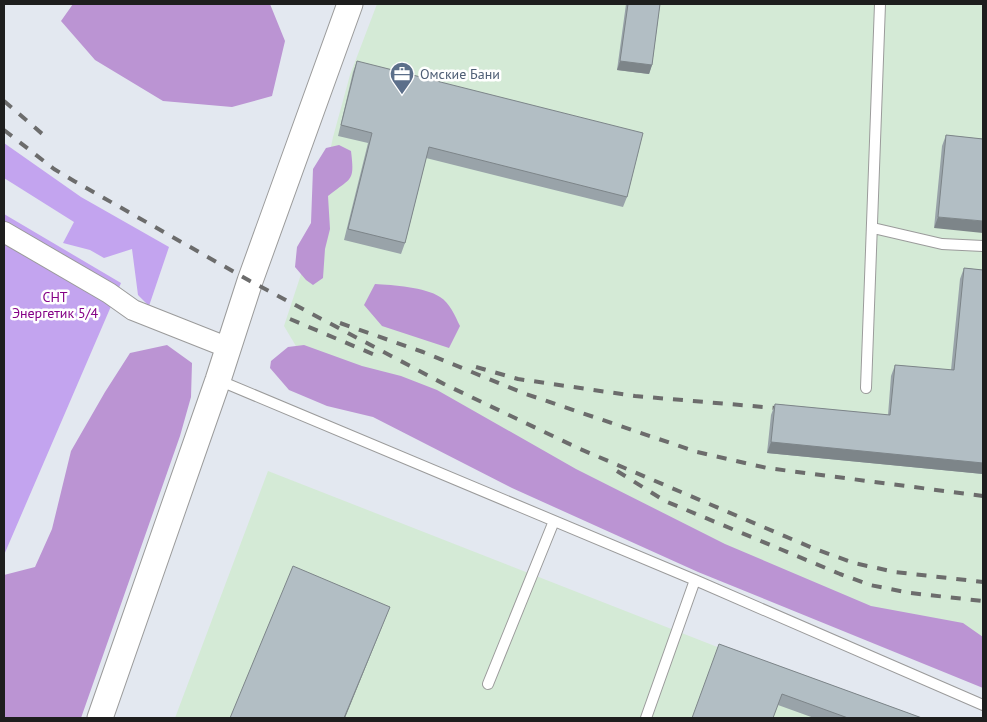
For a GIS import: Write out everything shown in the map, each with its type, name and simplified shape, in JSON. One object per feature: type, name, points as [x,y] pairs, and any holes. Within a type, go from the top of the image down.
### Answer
[{"type":"street","points":[[100,718],[229,348],[253,272],[350,4]]},
{"type":"street","points":[[4,232],[109,293],[133,310],[229,348]]},
{"type":"lane","points":[[866,388],[880,4]]},
{"type":"lane","points":[[872,228],[942,244],[983,246]]},
{"type":"lane","points":[[218,380],[695,580],[983,704]]},
{"type":"lane","points":[[488,684],[554,521]]},
{"type":"lane","points":[[646,718],[695,580]]},
{"type":"shaded area","points":[[73,4],[270,4],[285,41],[272,96],[232,107],[163,101],[95,60],[61,21]]},
{"type":"shaded area","points":[[377,4],[983,4],[983,672],[318,383],[284,326],[310,247],[333,137],[350,75]]},
{"type":"shaded area","points":[[339,145],[351,151],[352,174],[346,182],[328,196],[330,229],[325,249],[323,278],[313,285],[295,267],[297,247],[311,223],[313,169],[326,148]]},
{"type":"shaded area","points":[[375,284],[418,289],[434,294],[444,300],[452,310],[460,326],[449,348],[382,326],[364,305]]},
{"type":"shaded area","points":[[167,345],[192,363],[191,397],[180,436],[81,718],[4,718],[4,575],[35,567],[52,529],[71,451],[130,353]]},
{"type":"shaded area","points":[[304,345],[362,366],[401,376],[437,390],[576,469],[725,544],[871,606],[963,623],[983,637],[983,688],[698,572],[512,488],[373,417],[327,406],[289,390],[270,368],[271,361],[288,347]]},
{"type":"shaded area","points":[[268,471],[899,718],[175,718]]},
{"type":"green space","points":[[4,143],[81,197],[169,247],[149,306],[138,295],[132,249],[104,258],[90,250],[63,243],[74,222],[4,178]]},
{"type":"green space","name":"СНТ Энергетик 5/4","points":[[4,214],[121,283],[4,555]]},
{"type":"building","points":[[628,4],[660,4],[652,65],[620,61]]},
{"type":"building","points":[[357,61],[643,133],[627,197],[429,147],[405,243],[348,229],[372,133],[341,125]]},
{"type":"building","points":[[946,135],[983,139],[983,221],[938,217]]},
{"type":"building","points":[[964,268],[983,270],[983,463],[771,442],[775,404],[890,415],[895,365],[954,370]]},
{"type":"building","points":[[293,566],[390,607],[344,718],[230,718]]},
{"type":"building","points":[[719,644],[922,718],[848,718],[782,694],[773,718],[692,718]]},
{"type":"railway","points":[[4,101],[47,138]]},
{"type":"railway","points":[[4,130],[54,169],[250,281],[444,384],[580,449],[815,549],[854,563],[895,572],[983,582]]},
{"type":"railway","points":[[290,319],[375,355]]},
{"type":"railway","points":[[340,323],[423,352],[523,393],[697,452],[767,468],[983,496]]},
{"type":"railway","points":[[476,367],[518,379],[635,396],[787,409]]},
{"type":"railway","points":[[617,471],[665,501],[870,585],[910,593],[983,601]]},
{"type":"place","name":"Омские Бани","points":[[402,95]]}]
